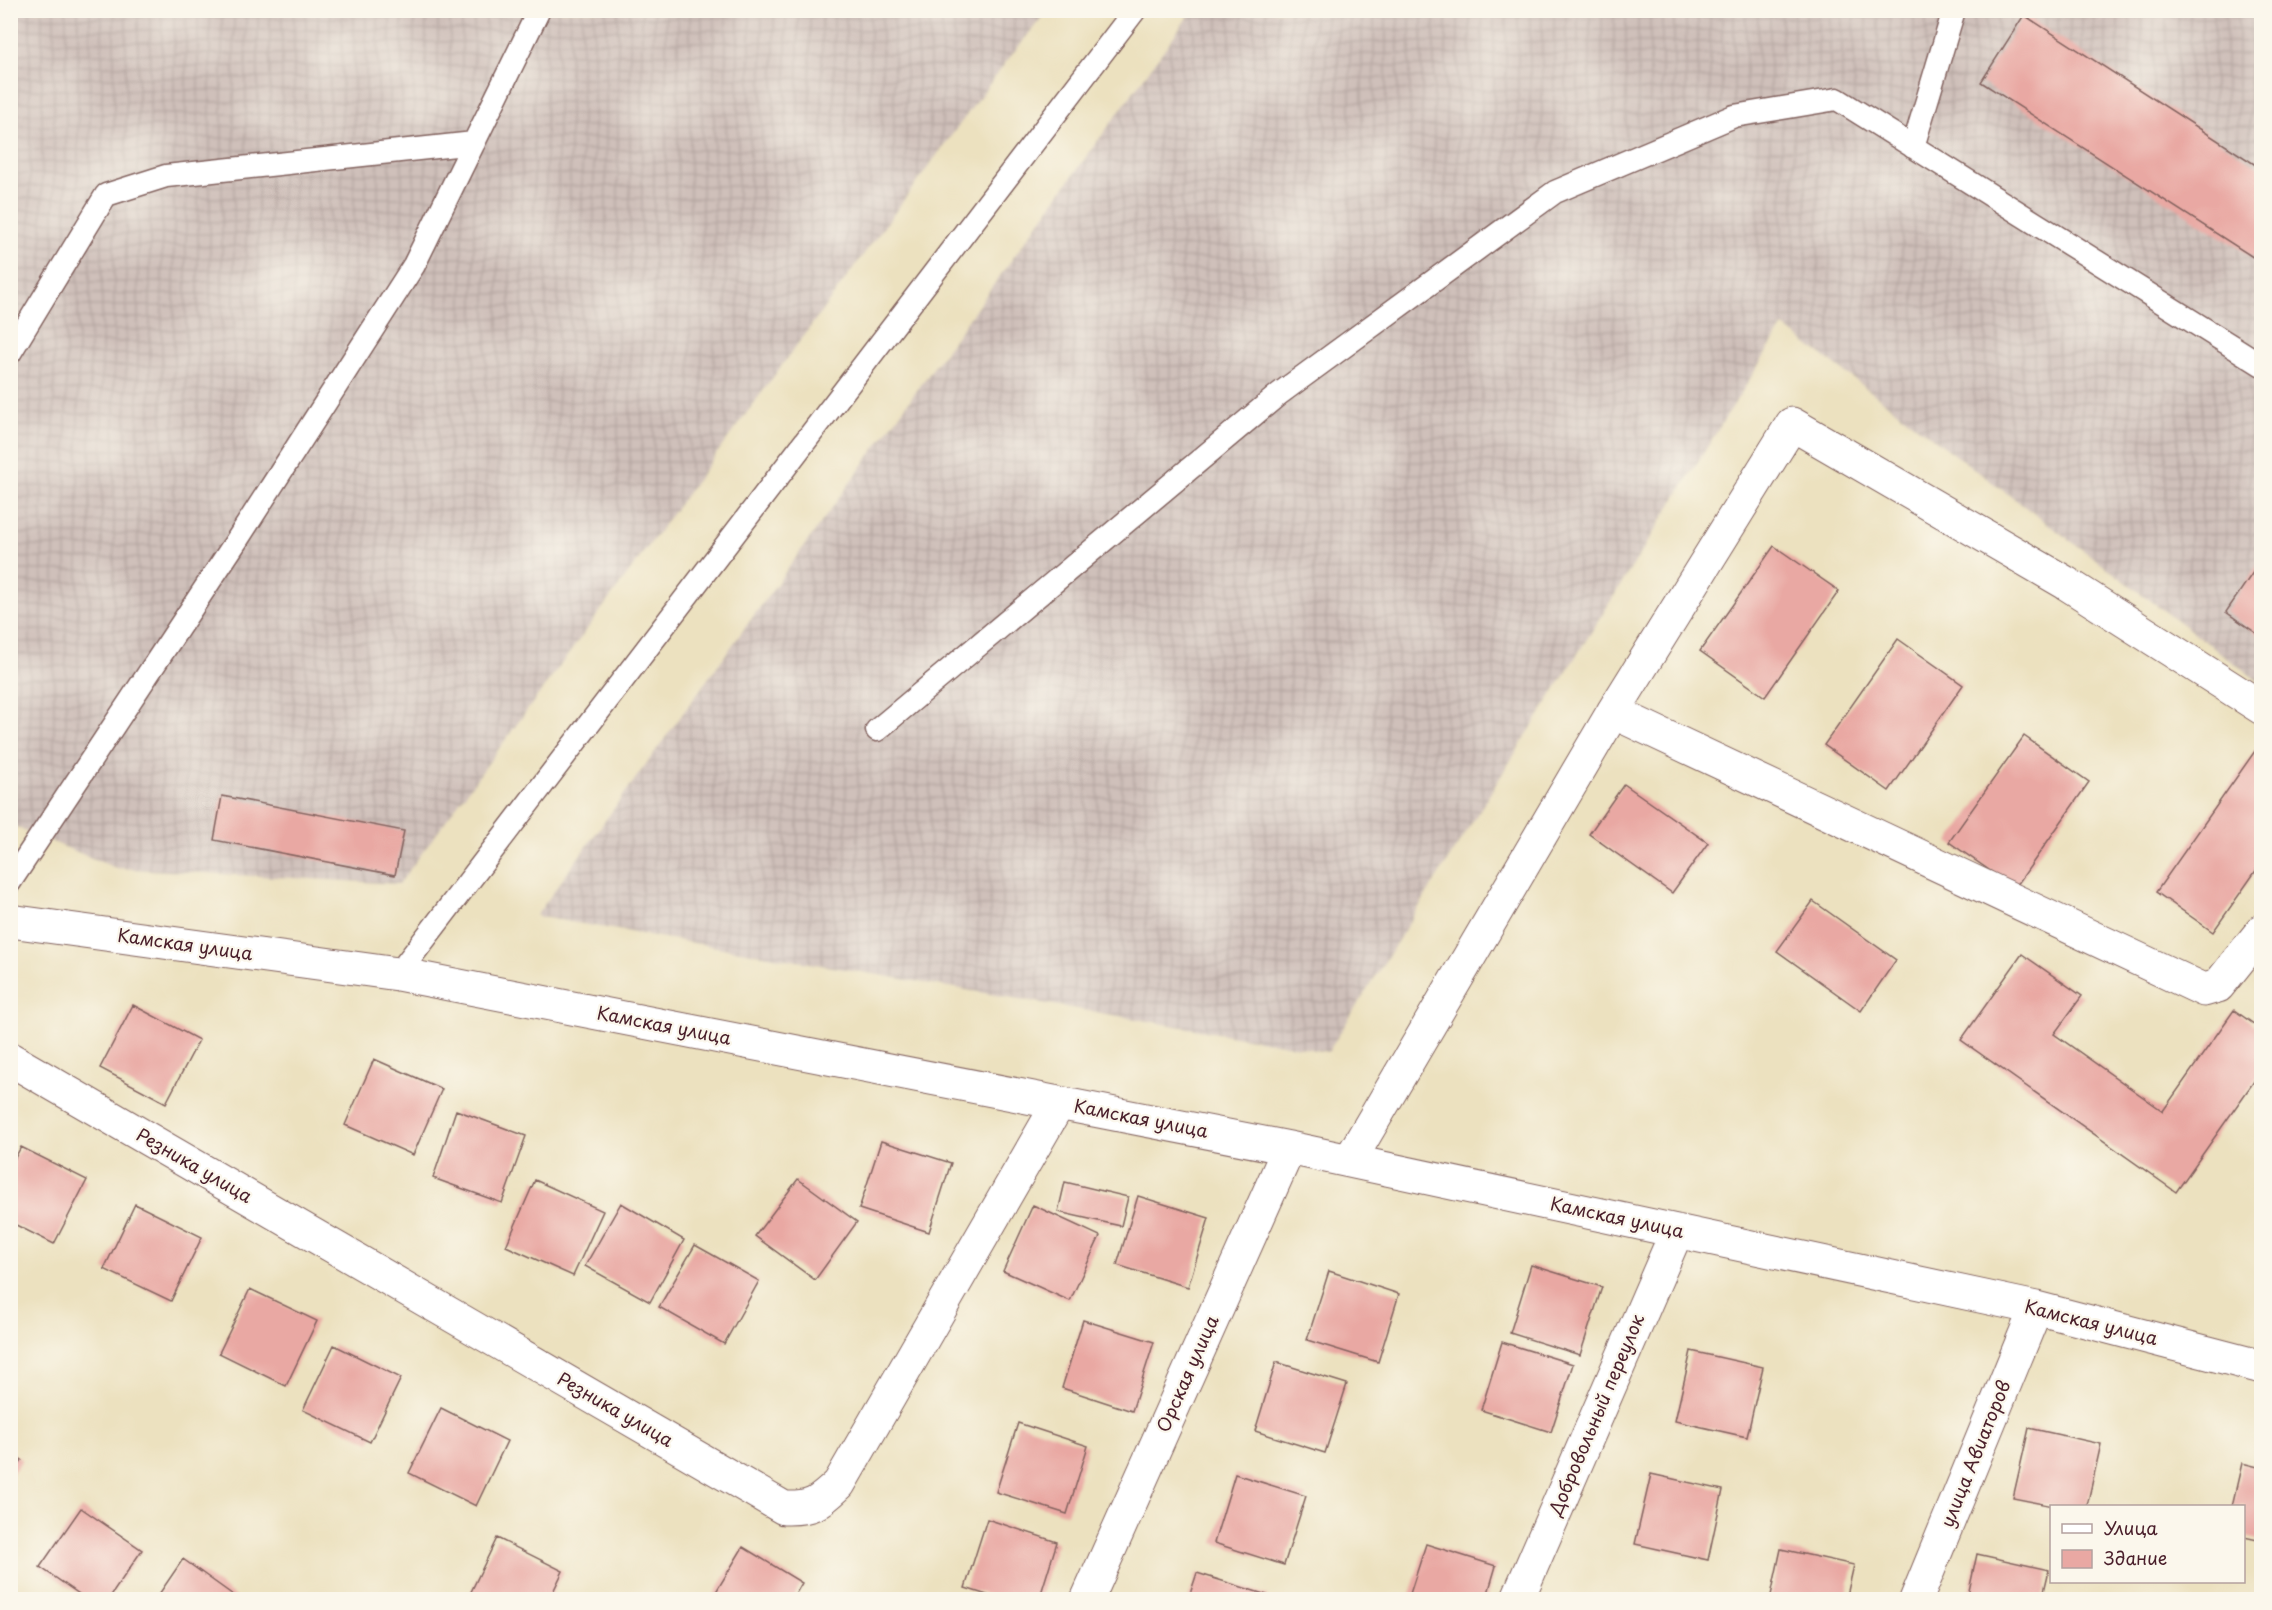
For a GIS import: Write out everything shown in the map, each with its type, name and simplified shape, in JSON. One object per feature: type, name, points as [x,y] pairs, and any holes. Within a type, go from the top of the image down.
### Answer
[{"type":"street","points":[[1350,1160],[1613,712],[1792,424],[2066,583],[2262,708]]},
{"type":"street","points":[[1613,712],[2204,990],[2218,986],[2262,931]]},
{"type":"street","name":"Камская улица","points":[[10,921],[398,974],[1350,1160],[2036,1308],[2262,1367]]},
{"type":"street","name":"Резника улица","points":[[10,1059],[784,1508],[804,1508],[822,1500],[839,1484],[1059,1103]]},
{"type":"street","name":"Орская улица","points":[[1087,1599],[1289,1148]]},
{"type":"street","name":"Добровольный переулок","points":[[1517,1599],[1677,1231]]},
{"type":"street","name":"улица Авиаторов","points":[[1916,1599],[2036,1308]]},
{"type":"lane","points":[[10,882],[237,540],[414,265],[539,10]]},
{"type":"lane","points":[[398,974],[1135,10]]},
{"type":"lane","points":[[1914,147],[1954,10]]},
{"type":"lane","points":[[877,730],[1279,394],[1555,192],[1734,116],[1837,99],[2262,365]]},
{"type":"lane","points":[[10,353],[106,195],[166,176],[474,143]]},
{"type":"shaded area","points":[[10,11],[1047,11],[999,71],[399,884],[116,868],[11,825]]},
{"type":"shaded area","points":[[1192,11],[2261,11],[2261,683],[1783,326],[1328,1052],[536,916]]},
{"type":"building","points":[[2024,15],[2262,169],[2262,263],[1981,82]]},
{"type":"building","points":[[1774,546],[1839,591],[1765,697],[1700,651]]},
{"type":"building","points":[[2262,559],[2262,637],[2226,612]]},
{"type":"building","points":[[1898,639],[1963,685],[1889,791],[1824,745]]},
{"type":"building","points":[[2024,736],[2089,782],[2015,888],[1949,842]]},
{"type":"building","points":[[2262,741],[2262,862],[2213,932],[2156,892]]},
{"type":"building","points":[[1624,784],[1708,843],[1672,893],[1589,834]]},
{"type":"building","points":[[222,796],[404,831],[395,875],[214,840]]},
{"type":"building","points":[[1813,901],[1896,960],[1861,1011],[1777,951]]},
{"type":"building","points":[[2022,954],[2082,996],[2054,1034],[2163,1111],[2234,1010],[2262,1030],[2262,1070],[2176,1192],[1961,1040]]},
{"type":"building","points":[[133,1005],[199,1040],[166,1103],[100,1068]]},
{"type":"building","points":[[374,1059],[442,1089],[413,1155],[345,1125]]},
{"type":"building","points":[[456,1110],[526,1136],[502,1203],[433,1178]]},
{"type":"building","points":[[881,1141],[951,1163],[929,1232],[859,1209]]},
{"type":"building","points":[[21,1147],[87,1180],[54,1244],[10,1222],[10,1167]]},
{"type":"building","points":[[798,1179],[857,1222],[815,1280],[755,1236]]},
{"type":"building","points":[[535,1180],[603,1211],[573,1276],[506,1246]]},
{"type":"building","points":[[1065,1182],[1128,1197],[1121,1226],[1058,1212]]},
{"type":"building","points":[[1138,1196],[1209,1218],[1188,1287],[1117,1265]]},
{"type":"building","points":[[621,1203],[684,1240],[650,1302],[585,1266]]},
{"type":"building","points":[[135,1204],[202,1237],[171,1301],[104,1269]]},
{"type":"building","points":[[1033,1205],[1100,1236],[1070,1301],[1003,1271]]},
{"type":"building","points":[[695,1245],[759,1281],[724,1344],[659,1307]]},
{"type":"building","points":[[1531,1265],[1602,1287],[1580,1355],[1510,1333]]},
{"type":"building","points":[[1329,1271],[1399,1294],[1378,1362],[1307,1340]]},
{"type":"building","points":[[250,1289],[317,1321],[286,1386],[219,1353]]},
{"type":"building","points":[[1083,1320],[1154,1342],[1132,1411],[1062,1388]]},
{"type":"building","points":[[1502,1342],[1573,1364],[1551,1432],[1481,1410]]},
{"type":"building","points":[[334,1345],[401,1378],[370,1442],[303,1410]]},
{"type":"building","points":[[1691,1351],[1763,1367],[1747,1437],[1675,1421]]},
{"type":"building","points":[[1276,1362],[1347,1384],[1325,1453],[1255,1431]]},
{"type":"building","points":[[441,1408],[507,1441],[476,1506],[409,1473]]},
{"type":"building","points":[[1018,1423],[1088,1446],[1067,1514],[996,1492]]},
{"type":"building","points":[[2029,1428],[2101,1444],[2087,1505],[2050,1505],[2013,1498]]},
{"type":"building","points":[[10,1452],[22,1460],[10,1476]]},
{"type":"building","points":[[2242,1463],[2262,1468],[2262,1541],[2245,1537],[2245,1505],[2232,1505]]},
{"type":"building","points":[[1235,1474],[1306,1496],[1284,1565],[1214,1543]]},
{"type":"building","points":[[1651,1474],[1723,1490],[1708,1560],[1635,1544]]},
{"type":"building","points":[[81,1508],[142,1550],[108,1600],[88,1600],[40,1567]]},
{"type":"building","points":[[987,1519],[1057,1542],[1039,1600],[1003,1600],[965,1588]]},
{"type":"building","points":[[497,1538],[563,1571],[549,1600],[467,1600]]},
{"type":"building","points":[[1426,1544],[1496,1566],[1486,1600],[1408,1600]]},
{"type":"building","points":[[743,1547],[802,1583],[792,1600],[711,1600]]},
{"type":"building","points":[[1781,1549],[1854,1565],[1846,1600],[1770,1600]]},
{"type":"building","points":[[1977,1554],[2049,1570],[2042,1600],[1967,1600]]},
{"type":"building","points":[[183,1559],[240,1600],[155,1600]]},
{"type":"building","points":[[1197,1573],[1267,1595],[1266,1600],[1188,1600]]}]
